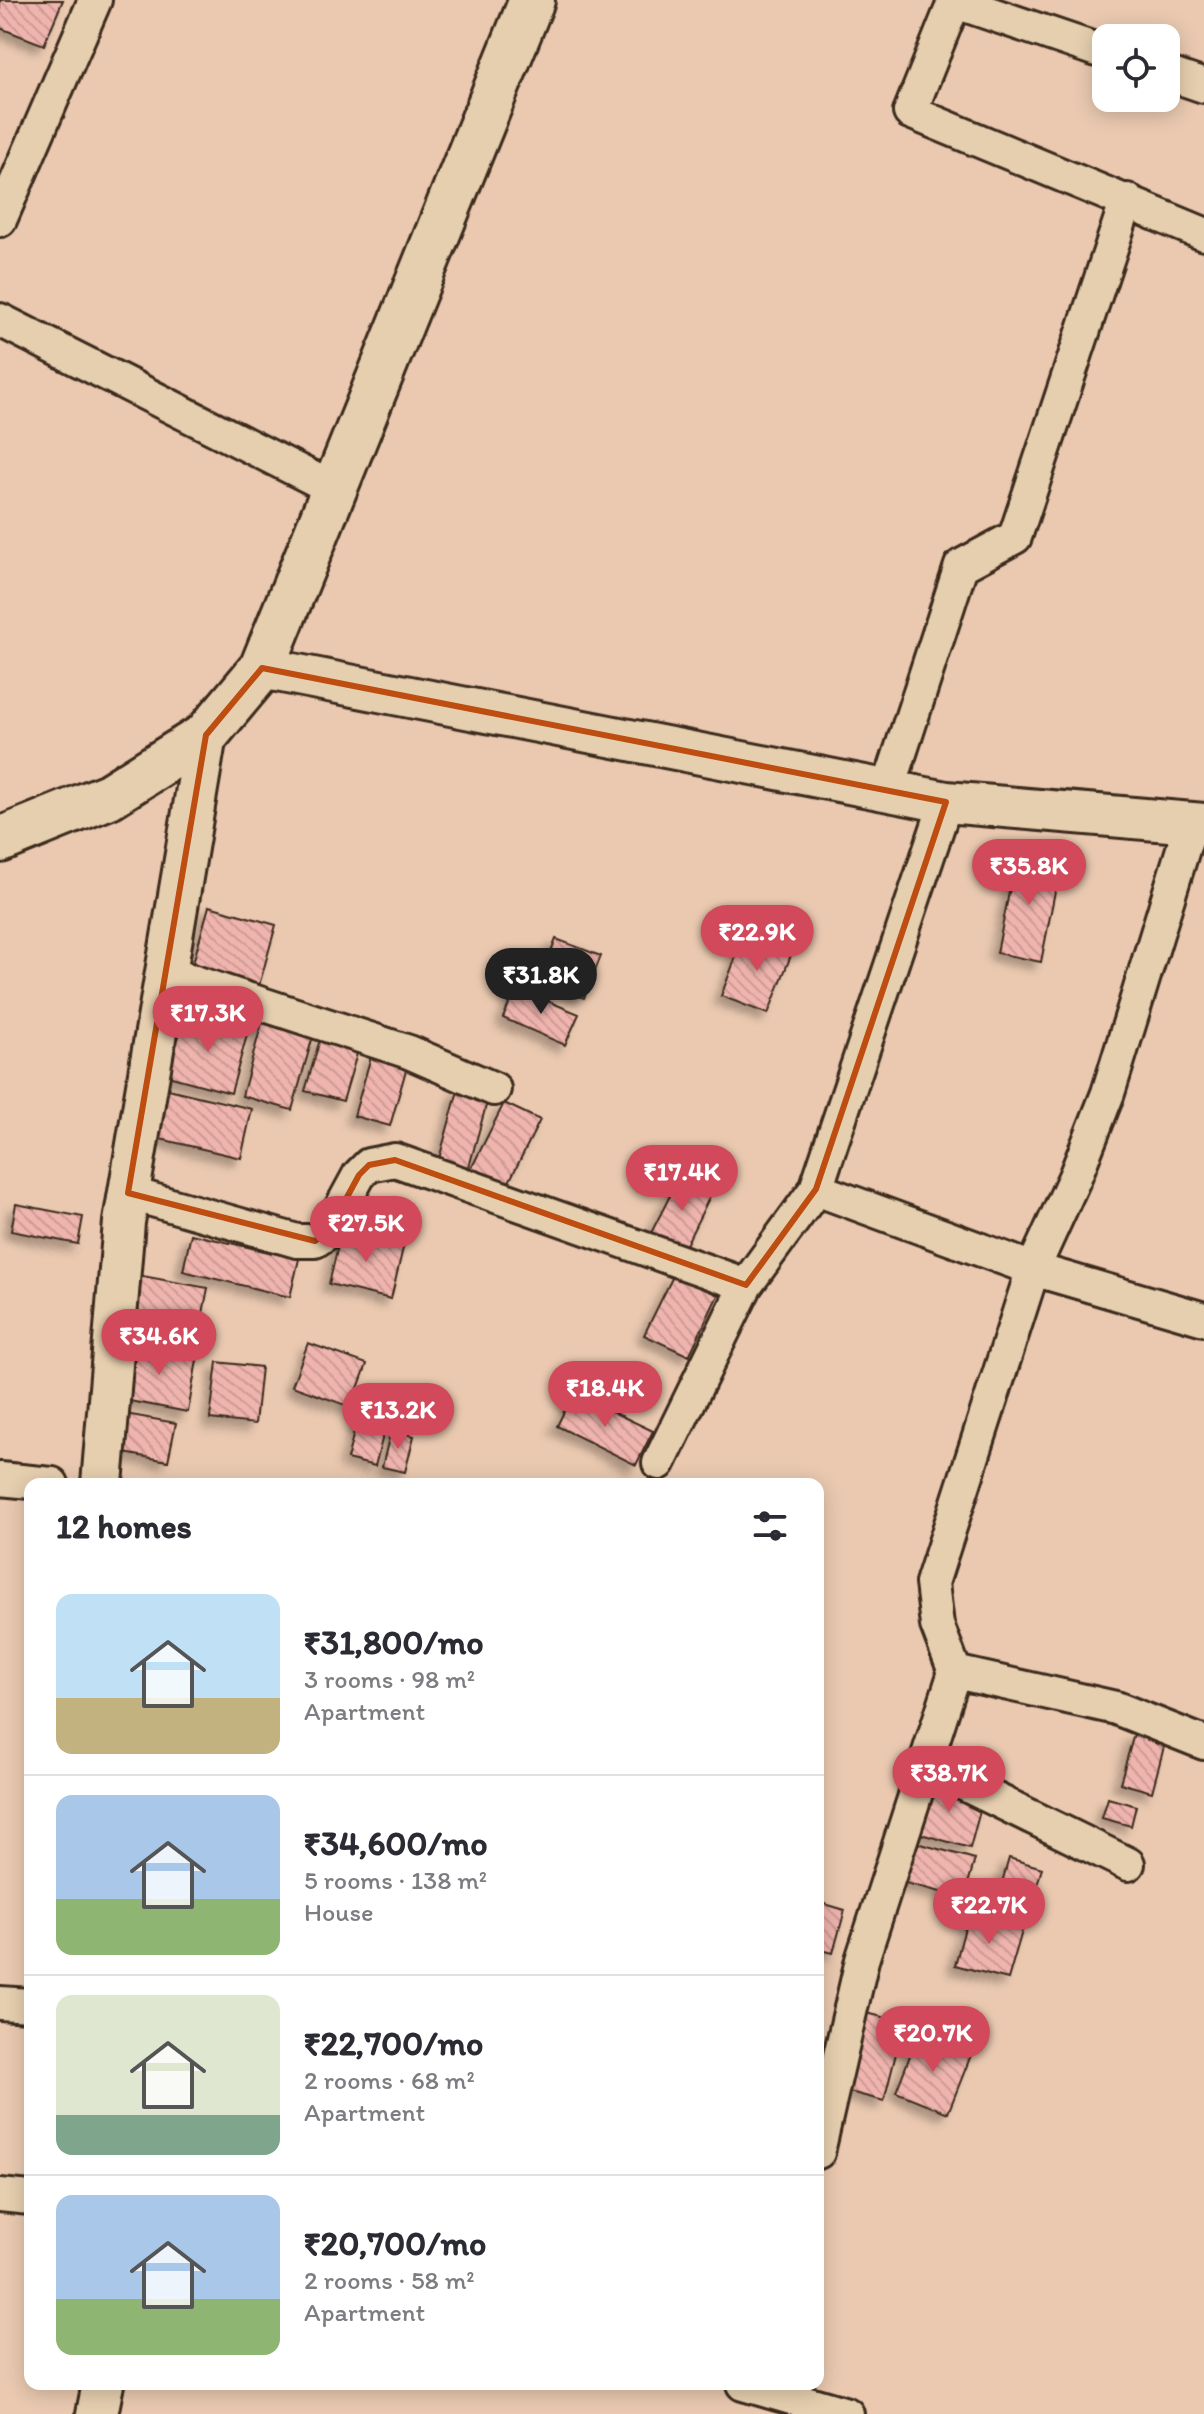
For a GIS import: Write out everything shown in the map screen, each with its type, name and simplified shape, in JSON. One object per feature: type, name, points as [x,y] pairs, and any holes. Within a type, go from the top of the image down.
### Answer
[{"type":"main road","points":[[0,840],[109,796],[206,735],[262,668],[532,0]]},
{"type":"street","points":[[0,220],[95,0]]},
{"type":"street","points":[[1092,48],[958,0],[910,112],[1204,234]]},
{"type":"street","points":[[1180,78],[1204,86]]},
{"type":"street","points":[[888,790],[961,566],[1015,537],[1127,200]]},
{"type":"street","points":[[0,320],[336,490]]},
{"type":"street","points":[[262,668],[946,802],[1197,824],[1108,1093],[1075,1177],[1033,1269],[932,1583],[937,1625],[955,1672],[862,1960],[824,2126]]},
{"type":"street","points":[[103,1478],[128,1193],[206,735]]},
{"type":"street","points":[[659,1463],[746,1285],[816,1189],[946,802]]},
{"type":"street","points":[[164,972],[409,1052],[494,1089]]},
{"type":"street","points":[[128,1193],[297,1241],[315,1241],[328,1232],[359,1175],[369,1165],[395,1160],[746,1285]]},
{"type":"street","points":[[816,1189],[1033,1269],[1204,1319]]},
{"type":"street","points":[[0,1479],[24,1481]]},
{"type":"street","points":[[955,1672],[1116,1708],[1204,1743]]},
{"type":"street","points":[[925,1765],[1128,1864]]},
{"type":"street","points":[[0,2003],[24,2005]]},
{"type":"street","points":[[0,2195],[24,2197]]},
{"type":"street","points":[[97,2414],[102,2390]]},
{"type":"street","points":[[764,2390],[847,2414]]},
{"type":"highlighted area","points":[[262,668],[946,802],[816,1189],[746,1285],[395,1160],[369,1165],[359,1175],[328,1232],[315,1241],[128,1193],[206,735]]},
{"type":"building","points":[[0,0],[63,0],[44,45],[0,28]]},
{"type":"building","points":[[1017,852],[1061,861],[1041,962],[997,953]]},
{"type":"building","points":[[209,906],[276,925],[257,993],[190,974]]},
{"type":"building","points":[[746,931],[793,950],[768,1014],[721,996]]},
{"type":"building","points":[[556,939],[601,956],[584,998],[540,981]]},
{"type":"building","points":[[516,988],[579,1014],[565,1045],[503,1018]]},
{"type":"building","points":[[185,1014],[248,1031],[231,1093],[168,1076]]},
{"type":"building","points":[[264,1015],[315,1029],[292,1110],[242,1096]]},
{"type":"building","points":[[321,1036],[359,1047],[343,1101],[305,1091]]},
{"type":"building","points":[[372,1053],[408,1063],[390,1126],[354,1116]]},
{"type":"building","points":[[459,1087],[489,1095],[467,1174],[437,1166]]},
{"type":"building","points":[[168,1089],[252,1109],[241,1158],[156,1138]]},
{"type":"building","points":[[504,1103],[540,1120],[507,1186],[471,1169]]},
{"type":"building","points":[[680,1176],[712,1192],[684,1249],[651,1233]]},
{"type":"building","points":[[16,1204],[83,1217],[78,1244],[11,1231]]},
{"type":"building","points":[[342,1229],[404,1244],[391,1299],[329,1284]]},
{"type":"building","points":[[191,1234],[299,1259],[290,1297],[183,1271]]},
{"type":"building","points":[[126,1273],[208,1288],[198,1339],[117,1324]]},
{"type":"building","points":[[674,1274],[718,1295],[689,1356],[644,1335]]},
{"type":"building","points":[[130,1341],[198,1354],[188,1412],[119,1399]]},
{"type":"building","points":[[308,1343],[367,1364],[351,1407],[292,1386]]},
{"type":"building","points":[[217,1362],[261,1367],[255,1424],[210,1419]]},
{"type":"building","points":[[573,1393],[653,1431],[636,1465],[557,1426]]},
{"type":"building","points":[[120,1413],[176,1423],[168,1461],[113,1451]]},
{"type":"building","points":[[357,1421],[385,1428],[375,1466],[347,1459]]},
{"type":"building","points":[[391,1430],[414,1436],[405,1472],[382,1467]]},
{"type":"building","points":[[1134,1734],[1165,1743],[1152,1792],[1120,1783]]},
{"type":"building","points":[[928,1781],[984,1796],[970,1848],[914,1832]]},
{"type":"building","points":[[1108,1798],[1136,1806],[1131,1826],[1102,1818]]},
{"type":"building","points":[[913,1842],[975,1859],[964,1898],[902,1882]]},
{"type":"building","points":[[1009,1858],[1042,1868],[1029,1914],[996,1904]]},
{"type":"building","points":[[824,1904],[845,1910],[833,1953],[824,1951]]},
{"type":"building","points":[[969,1913],[1023,1928],[1008,1979],[955,1965]]},
{"type":"building","points":[[862,2012],[904,2022],[884,2101],[842,2090]]},
{"type":"building","points":[[918,2035],[971,2055],[948,2113],[896,2092]]}]
